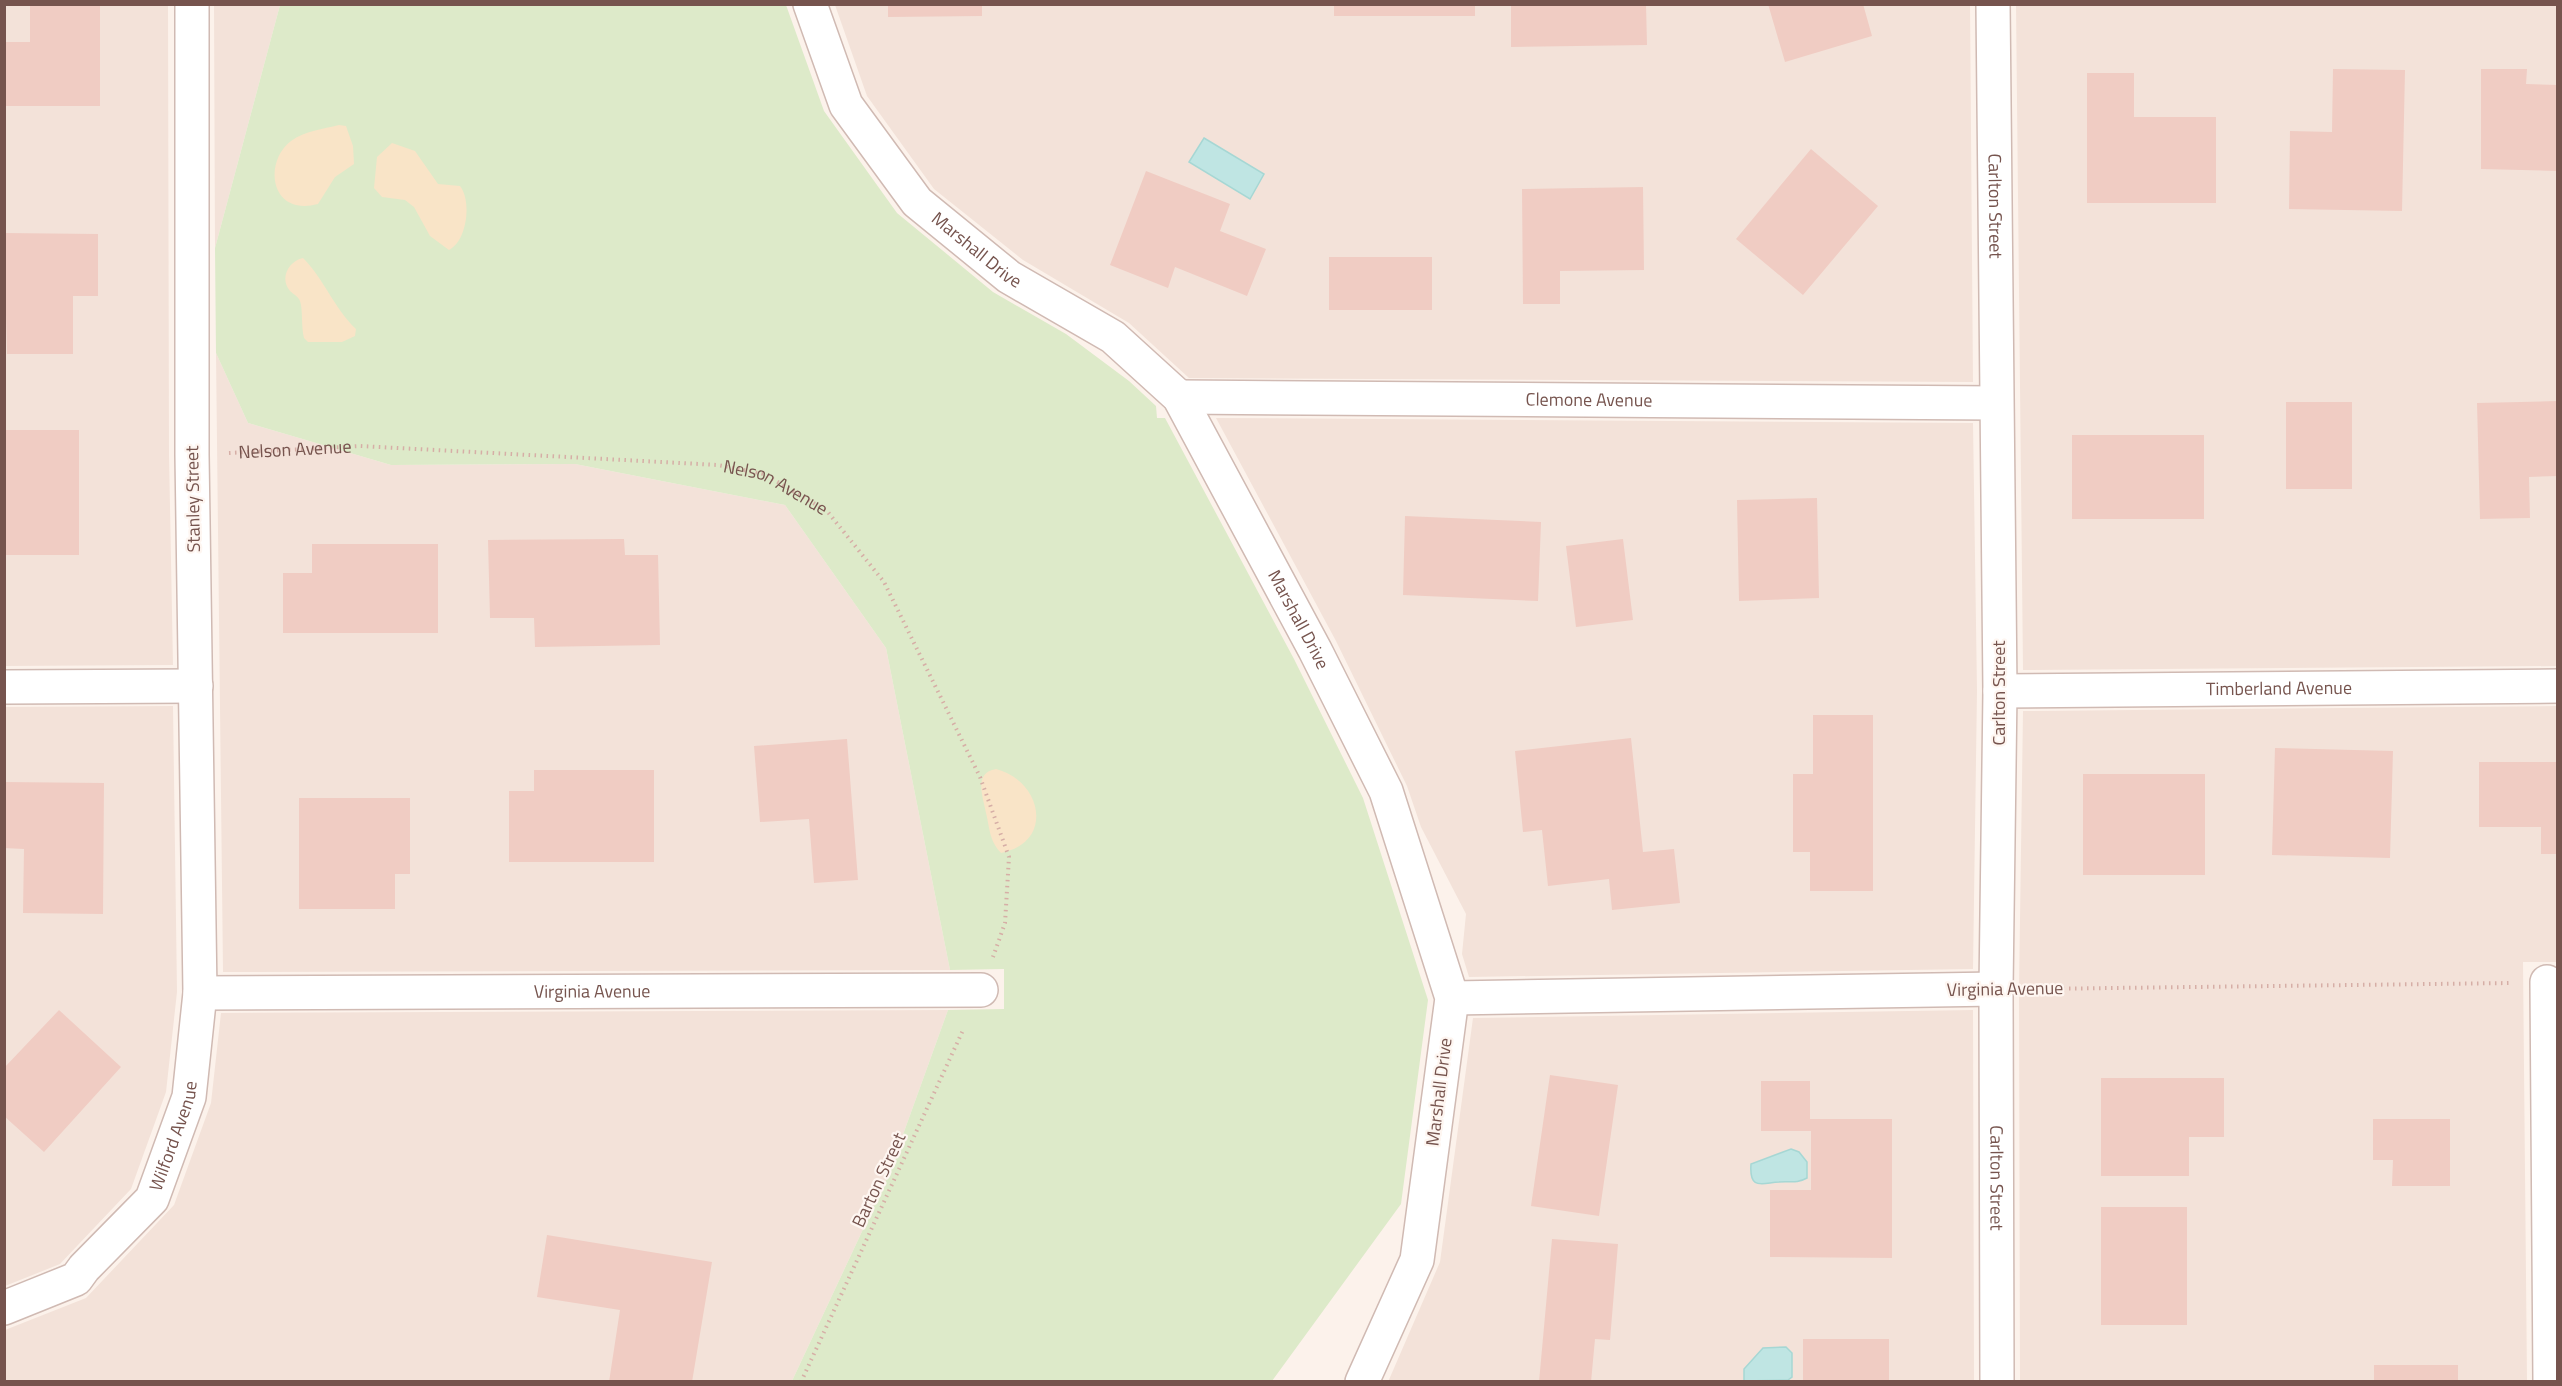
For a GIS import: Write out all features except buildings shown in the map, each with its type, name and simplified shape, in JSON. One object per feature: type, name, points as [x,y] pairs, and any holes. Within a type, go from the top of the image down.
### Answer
[{"type":"street","name":"Stanley Street","points":[[192,4],[192,455],[200,993]]},
{"type":"street","name":"Marshall Drive","points":[[810,4],[846,105],[916,202],[1009,276],[1113,337],[1179,397],[1315,650],[1386,791],[1452,998],[1417,1260],[1362,1382]]},
{"type":"street","name":"Carlton Street","points":[[1993,4],[2000,691],[1996,989],[1997,1382]]},
{"type":"street","name":"Clemone Avenue","points":[[1179,397],[1996,403]]},
{"type":"street","points":[[4,687],[196,686]]},
{"type":"street","name":"Timberland Avenue","points":[[2000,691],[2558,686]]},
{"type":"street","points":[[2547,982],[2550,1382]]},
{"type":"street","name":"Virginia Avenue","points":[[1452,998],[1996,989]]},
{"type":"street","name":"Virginia Avenue","points":[[200,993],[981,990]]},
{"type":"street","name":"Wilford Avenue","points":[[4,1308],[76,1279],[152,1199],[189,1097],[200,993]]},
{"type":"path","name":"Nelson Avenue","points":[[192,455],[360,446],[718,465],[764,474],[827,511],[884,582],[980,777],[1009,857],[1005,922],[981,990]]},
{"type":"path","name":"Virginia Avenue","points":[[1996,989],[2547,982]]},
{"type":"path","name":"Barton Street","points":[[801,1382],[981,990]]},
{"type":"shaded area","points":[[4,5],[168,5],[169,455],[173,665],[5,666]]},
{"type":"shaded area","points":[[214,5],[280,5],[215,248]]},
{"type":"shaded area","points":[[835,5],[1970,5],[1973,382],[1189,378],[1129,323],[1023,260],[934,189],[867,96]]},
{"type":"shaded area","points":[[2016,5],[2557,5],[2557,666],[2023,670]]},
{"type":"shaded area","points":[[216,353],[248,423],[391,465],[575,464],[785,505],[886,648],[950,970],[223,972]]},
{"type":"shaded area","points":[[1216,418],[1973,423],[1977,691],[1973,969],[1469,977],[1462,954],[1466,914],[1421,827],[1407,786],[1336,641]]},
{"type":"shaded area","points":[[173,706],[177,992],[166,1092],[131,1189],[60,1264],[5,1286],[5,707]]},
{"type":"shaded area","points":[[2557,706],[2557,962],[2523,962],[2527,1381],[2020,1382],[2019,989],[2023,711]]},
{"type":"shaded area","points":[[948,1010],[888,1176],[792,1381],[5,1382],[5,1330],[86,1298],[174,1205],[211,1103],[221,1013]]},
{"type":"shaded area","points":[[1973,1010],[1974,1381],[1388,1382],[1440,1262],[1473,1018]]},
{"type":"green space","points":[[280,5],[786,5],[824,111],[897,213],[993,292],[1066,334],[1129,381],[1156,406],[1157,418],[1165,418],[1294,659],[1363,798],[1428,1000],[1401,1204],[1272,1381],[792,1381],[888,1176],[948,1010],[1004,1009],[1004,969],[950,970],[886,648],[785,505],[575,464],[391,465],[248,423],[216,353],[215,248]]},
{"type":"sand","points":[[339,125],[346,126],[353,146],[354,164],[335,177],[318,204],[302,206],[290,203],[281,195],[276,185],[277,162],[282,150],[302,135]]},
{"type":"sand","points":[[392,143],[415,151],[438,184],[460,186],[464,193],[467,210],[464,230],[449,250],[430,236],[414,207],[405,200],[382,197],[374,188],[377,157]]},
{"type":"sand","points":[[303,258],[341,312],[356,329],[355,336],[342,342],[308,342],[304,338],[300,301],[290,291],[285,281],[290,266]]},
{"type":"sand","points":[[996,769],[1012,776],[1024,786],[1032,798],[1036,811],[1035,825],[1029,837],[1018,847],[1001,853],[990,834],[981,786],[984,775]]},
{"type":"water","points":[[1204,138],[1264,174],[1250,199],[1189,162]]},
{"type":"water","points":[[1791,1149],[1799,1152],[1807,1162],[1807,1178],[1793,1182],[1758,1184],[1754,1182],[1751,1164]]},
{"type":"water","points":[[1786,1347],[1792,1353],[1792,1377],[1788,1380],[1744,1381],[1744,1369],[1763,1348]]}]
